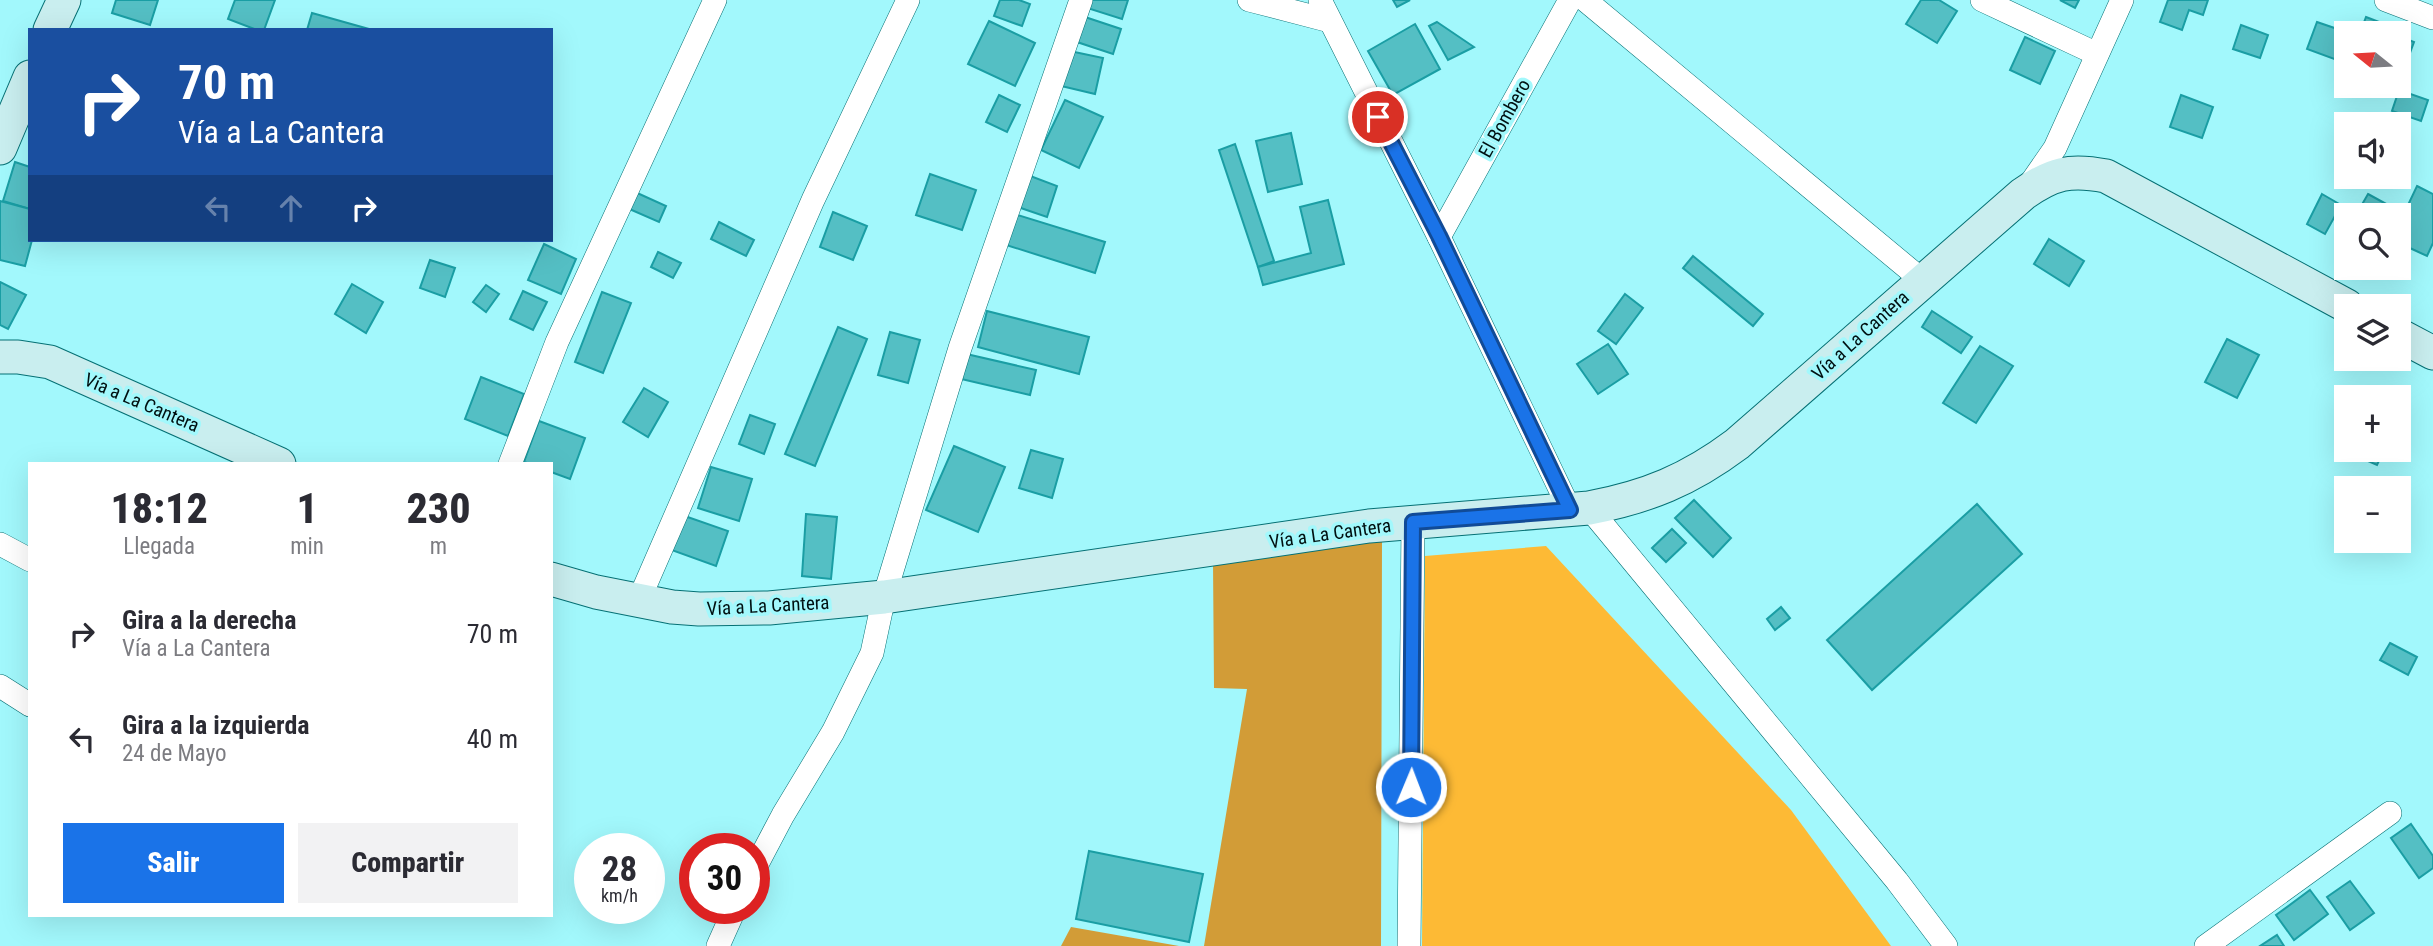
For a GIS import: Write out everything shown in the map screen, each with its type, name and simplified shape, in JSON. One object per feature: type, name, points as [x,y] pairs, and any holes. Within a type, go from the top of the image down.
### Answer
[{"type":"main road","points":[[51,28],[64,0]]},
{"type":"main road","points":[[0,148],[28,82]]},
{"type":"main road","name":"Vía a La Cantera","points":[[553,580],[638,602],[737,610],[884,597],[1369,526],[1579,509],[1647,495],[1670,486],[1716,460],[2023,194],[2054,176],[2071,172],[2106,176],[2334,299]]},
{"type":"main road","points":[[2411,341],[2433,353]]},
{"type":"main road","name":"Vía a La Cantera","points":[[0,357],[50,362],[275,462]]},
{"type":"street","points":[[51,28],[58,0]]},
{"type":"street","points":[[511,462],[557,342],[715,0]]},
{"type":"street","points":[[638,602],[813,200],[908,0]]},
{"type":"street","points":[[770,840],[833,732],[872,653],[884,597],[960,348],[1081,0]]},
{"type":"street","points":[[1249,0],[1325,10],[1579,509],[1896,881],[1946,946]]},
{"type":"street","name":"El Bombero","points":[[1439,236],[1570,0]]},
{"type":"street","points":[[1585,0],[1922,280]]},
{"type":"street","points":[[1982,0],[2097,54]]},
{"type":"street","points":[[2023,194],[2055,148],[2122,0]]},
{"type":"street","points":[[2386,0],[2433,18]]},
{"type":"street","points":[[2055,148],[2106,176]]},
{"type":"street","points":[[0,342],[50,362]]},
{"type":"street","points":[[1409,946],[1413,522]]},
{"type":"street","points":[[0,544],[28,558]]},
{"type":"street","points":[[0,686],[28,704]]},
{"type":"street","points":[[2206,946],[2390,813]]},
{"type":"street","points":[[718,946],[728,924]]},
{"type":"shaded area","points":[[1382,539],[1381,946],[1204,946],[1247,689],[1214,688],[1213,562]]},
{"type":"shaded area","points":[[1546,546],[1791,810],[1891,946],[1422,946],[1425,556]]},
{"type":"shaded area","points":[[1071,927],[1179,946],[1061,946]]},
{"type":"building","points":[[116,0],[158,0],[150,25],[112,13]]},
{"type":"building","points":[[235,0],[275,0],[265,28],[252,28],[228,19]]},
{"type":"building","points":[[1000,0],[1019,0],[1030,4],[1022,26],[994,16]]},
{"type":"building","points":[[1087,0],[1128,0],[1122,19],[1084,7]]},
{"type":"building","points":[[1393,0],[1410,0],[1397,7]]},
{"type":"building","points":[[1921,0],[1939,0],[1957,11],[1937,43],[1906,24]]},
{"type":"building","points":[[2060,0],[2079,0],[2075,8]]},
{"type":"building","points":[[2168,0],[2208,0],[2203,15],[2189,10],[2182,30],[2160,22]]},
{"type":"building","points":[[312,13],[365,28],[308,28]]},
{"type":"building","points":[[1085,17],[1121,29],[1113,54],[1077,42]]},
{"type":"building","points":[[989,21],[1035,43],[1015,86],[968,64]]},
{"type":"building","points":[[1437,22],[1474,47],[1448,60],[1429,26]]},
{"type":"building","points":[[2317,22],[2334,28],[2334,59],[2307,49]]},
{"type":"building","points":[[1415,24],[1440,69],[1393,95],[1368,51]]},
{"type":"building","points":[[2241,25],[2268,35],[2260,58],[2233,49]]},
{"type":"building","points":[[2025,37],[2055,51],[2040,84],[2010,70]]},
{"type":"building","points":[[1065,50],[1103,58],[1095,94],[1057,85]]},
{"type":"building","points":[[2412,94],[2428,100],[2421,121],[2411,118],[2411,112],[2392,111],[2396,98],[2412,98]]},
{"type":"building","points":[[999,95],[1020,105],[1007,132],[986,122]]},
{"type":"building","points":[[2181,95],[2213,107],[2202,138],[2170,127]]},
{"type":"building","points":[[1065,100],[1103,117],[1079,168],[1041,150]]},
{"type":"building","points":[[1291,133],[1302,184],[1268,192],[1256,141]]},
{"type":"building","points":[[1235,144],[1274,261],[1258,267],[1219,150]]},
{"type":"building","points":[[15,162],[28,166],[28,208],[3,201]]},
{"type":"building","points":[[930,174],[976,190],[962,230],[916,215]]},
{"type":"building","points":[[1025,174],[1057,186],[1047,217],[1015,206]]},
{"type":"building","points":[[2417,186],[2433,194],[2433,243],[2427,256],[2411,249],[2409,203]]},
{"type":"building","points":[[635,192],[666,206],[659,222],[627,208]]},
{"type":"building","points":[[2322,194],[2338,203],[2334,203],[2334,218],[2325,234],[2307,224]]},
{"type":"building","points":[[2368,194],[2384,203],[2363,203]]},
{"type":"building","points":[[1328,200],[1344,264],[1263,285],[1258,267],[1311,253],[1300,207]]},
{"type":"building","points":[[0,201],[28,208],[28,242],[31,242],[25,266],[0,260]]},
{"type":"building","points":[[833,212],[867,226],[853,260],[820,247]]},
{"type":"building","points":[[1011,213],[1105,242],[1095,273],[1000,243]]},
{"type":"building","points":[[719,222],[754,240],[746,256],[711,239]]},
{"type":"building","points":[[2049,239],[2084,261],[2069,286],[2034,264]]},
{"type":"building","points":[[544,244],[576,259],[561,294],[528,280]]},
{"type":"building","points":[[658,252],[681,263],[673,278],[651,267]]},
{"type":"building","points":[[1693,256],[1763,314],[1753,326],[1683,268]]},
{"type":"building","points":[[430,260],[455,268],[445,297],[420,288]]},
{"type":"building","points":[[0,282],[26,295],[8,329],[0,325]]},
{"type":"building","points":[[352,284],[383,302],[366,333],[335,314]]},
{"type":"building","points":[[486,285],[499,294],[486,312],[473,302]]},
{"type":"building","points":[[523,291],[547,302],[533,330],[510,319]]},
{"type":"building","points":[[602,292],[631,303],[603,373],[575,362]]},
{"type":"building","points":[[1625,294],[1643,308],[1616,344],[1598,331]]},
{"type":"building","points":[[987,311],[1089,337],[1079,374],[978,347]]},
{"type":"building","points":[[1932,311],[1972,337],[1961,353],[1922,327]]},
{"type":"building","points":[[838,327],[867,339],[815,466],[785,454]]},
{"type":"building","points":[[890,332],[920,340],[908,383],[878,375]]},
{"type":"building","points":[[2227,339],[2259,355],[2237,398],[2205,382]]},
{"type":"building","points":[[1608,344],[1628,374],[1598,394],[1577,364]]},
{"type":"building","points":[[1980,346],[2013,366],[1976,423],[1943,403]]},
{"type":"building","points":[[962,353],[1036,370],[1030,395],[957,378]]},
{"type":"building","points":[[481,377],[524,394],[508,436],[465,419]]},
{"type":"building","points":[[644,388],[668,402],[648,437],[623,422]]},
{"type":"building","points":[[750,415],[775,424],[764,454],[739,444]]},
{"type":"building","points":[[539,421],[585,438],[570,479],[553,473],[553,462],[524,462]]},
{"type":"building","points":[[954,446],[1005,467],[978,532],[926,510]]},
{"type":"building","points":[[1031,450],[1063,459],[1052,498],[1019,488]]},
{"type":"building","points":[[711,467],[752,479],[739,521],[698,508]]},
{"type":"building","points":[[1694,500],[1731,538],[1713,557],[1675,518]]},
{"type":"building","points":[[1977,504],[2022,554],[1872,690],[1827,640]]},
{"type":"building","points":[[679,514],[728,531],[716,566],[666,548]]},
{"type":"building","points":[[806,514],[837,517],[831,579],[802,576]]},
{"type":"building","points":[[1672,529],[1686,543],[1666,562],[1652,548]]},
{"type":"building","points":[[1781,607],[1790,618],[1775,630],[1767,619]]},
{"type":"building","points":[[2390,643],[2417,657],[2408,675],[2380,660]]},
{"type":"building","points":[[2411,824],[2433,856],[2433,868],[2419,878],[2391,838]]},
{"type":"building","points":[[1089,851],[1203,874],[1189,942],[1076,919]]},
{"type":"building","points":[[2350,881],[2374,913],[2350,930],[2327,897]]},
{"type":"building","points":[[2310,890],[2328,914],[2294,940],[2276,915]]},
{"type":"building","points":[[2277,935],[2284,946],[2260,946]]},
{"type":"route","points":[[1378,117],[1439,236],[1570,510],[1413,522],[1411,787]]}]
